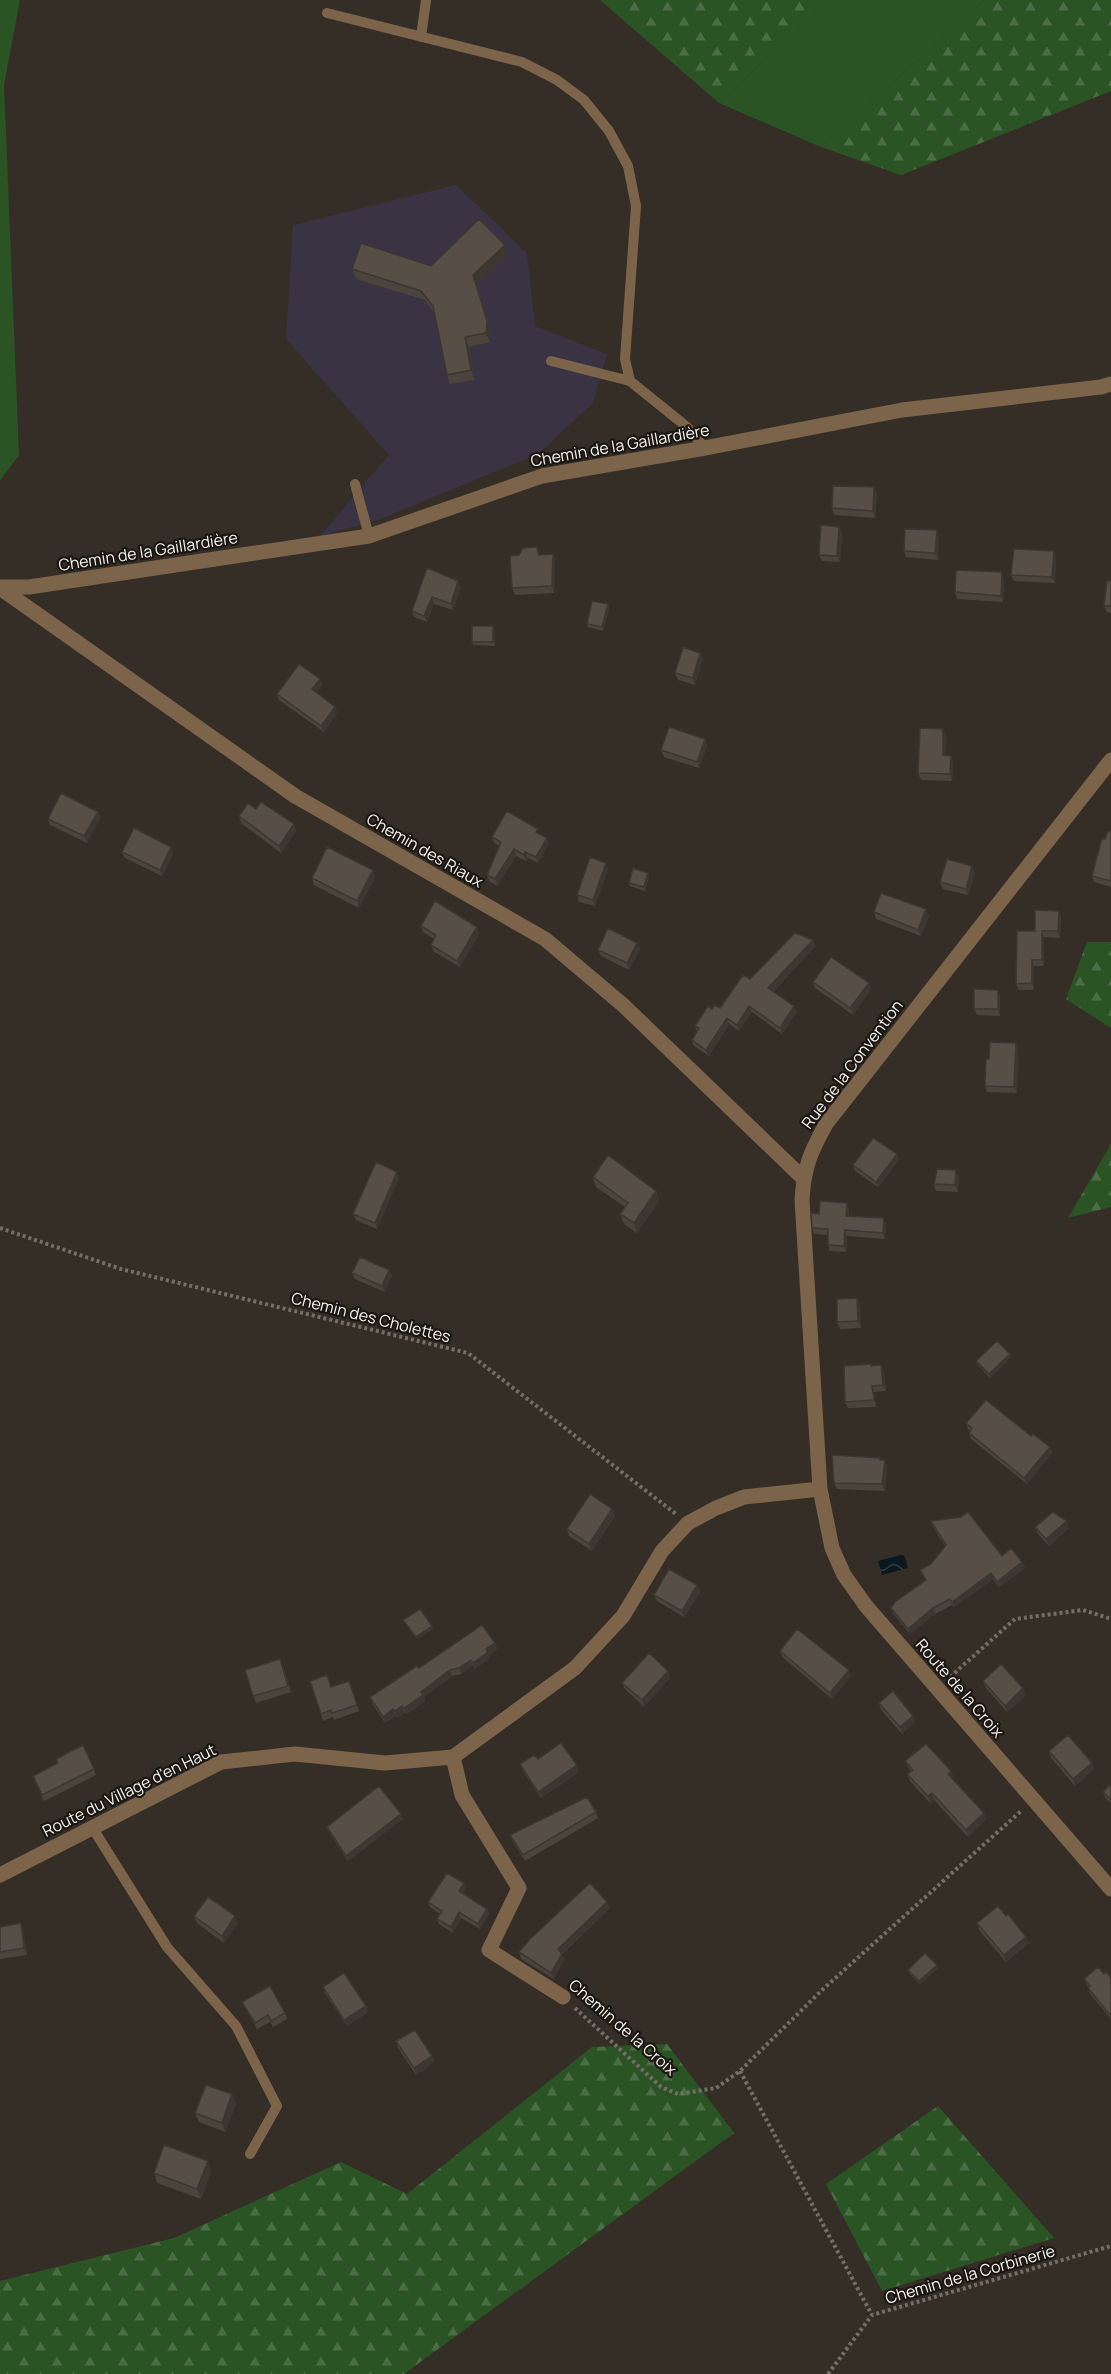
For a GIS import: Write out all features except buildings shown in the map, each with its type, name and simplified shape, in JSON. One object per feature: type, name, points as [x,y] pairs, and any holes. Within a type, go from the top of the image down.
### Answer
[{"type":"street","name":"Chemin de la Gaillardière","points":[[0,587],[29,587],[369,536],[542,476],[705,448],[902,410],[1111,384]]},
{"type":"street","name":"Chemin des Riaux","points":[[0,587],[302,801],[545,939],[623,1005],[803,1178]]},
{"type":"street","name":"Rue de la Convention","points":[[820,1489],[802,1209],[803,1178],[809,1155],[826,1124],[1111,760]]},
{"type":"street","points":[[453,1757],[575,1668],[624,1616],[662,1551],[688,1524],[716,1508],[744,1497],[820,1489]]},
{"type":"street","name":"Route de la Croix","points":[[820,1489],[832,1548],[844,1575],[866,1606],[1111,1889]]},
{"type":"street","name":"Route du Village d'en Haut","points":[[0,1875],[221,1762],[296,1754],[385,1763],[453,1757]]},
{"type":"street","name":"Chemin de la Croix","points":[[453,1757],[462,1795],[519,1888],[489,1950],[563,1997]]},
{"type":"lane","points":[[421,37],[426,0]]},
{"type":"lane","points":[[327,13],[522,62],[557,80],[584,100],[609,131],[628,166],[636,206],[625,359],[630,381]]},
{"type":"lane","points":[[551,361],[630,381],[687,427],[705,448]]},
{"type":"lane","points":[[355,484],[369,536]]},
{"type":"lane","points":[[92,1827],[167,1947],[236,2026],[277,2106],[250,2154]]},
{"type":"path","name":"Chemin des Cholettes","points":[[0,1228],[121,1269],[468,1353],[688,1524]]},
{"type":"path","points":[[936,1689],[1015,1619],[1083,1610],[1111,1619]]},
{"type":"path","name":"Chemin de la Croix","points":[[563,1997],[661,2087],[678,2094],[716,2088],[740,2071],[822,1990],[1033,1800]]},
{"type":"path","points":[[740,2071],[872,2314]]},
{"type":"path","name":"Chemin de la Corbinerie","points":[[828,2374],[872,2314],[1111,2246]]},
{"type":"shaded area","points":[[456,185],[527,253],[535,326],[607,354],[593,403],[538,454],[378,520],[320,536],[389,455],[286,339],[293,225]]},
{"type":"green space","points":[[0,0],[20,0],[4,85],[19,455],[0,481]]},
{"type":"green space","points":[[600,0],[829,0],[719,103]]},
{"type":"green space","points":[[829,0],[984,0],[821,147],[719,103]]},
{"type":"green space","points":[[984,0],[1111,0],[1111,91],[901,175],[821,147]]},
{"type":"green space","points":[[1087,942],[1111,942],[1111,1028],[1066,999]]},
{"type":"green space","points":[[1111,1144],[1111,1207],[1068,1218]]},
{"type":"green space","points":[[667,2044],[734,2133],[404,2374],[0,2374],[0,2281],[174,2238],[341,2162],[407,2194],[592,2047]]},
{"type":"green space","points":[[938,2106],[1054,2238],[882,2291],[826,2184]]},
{"type":"water","points":[[904,1554],[908,1568],[882,1575],[878,1561]]}]
